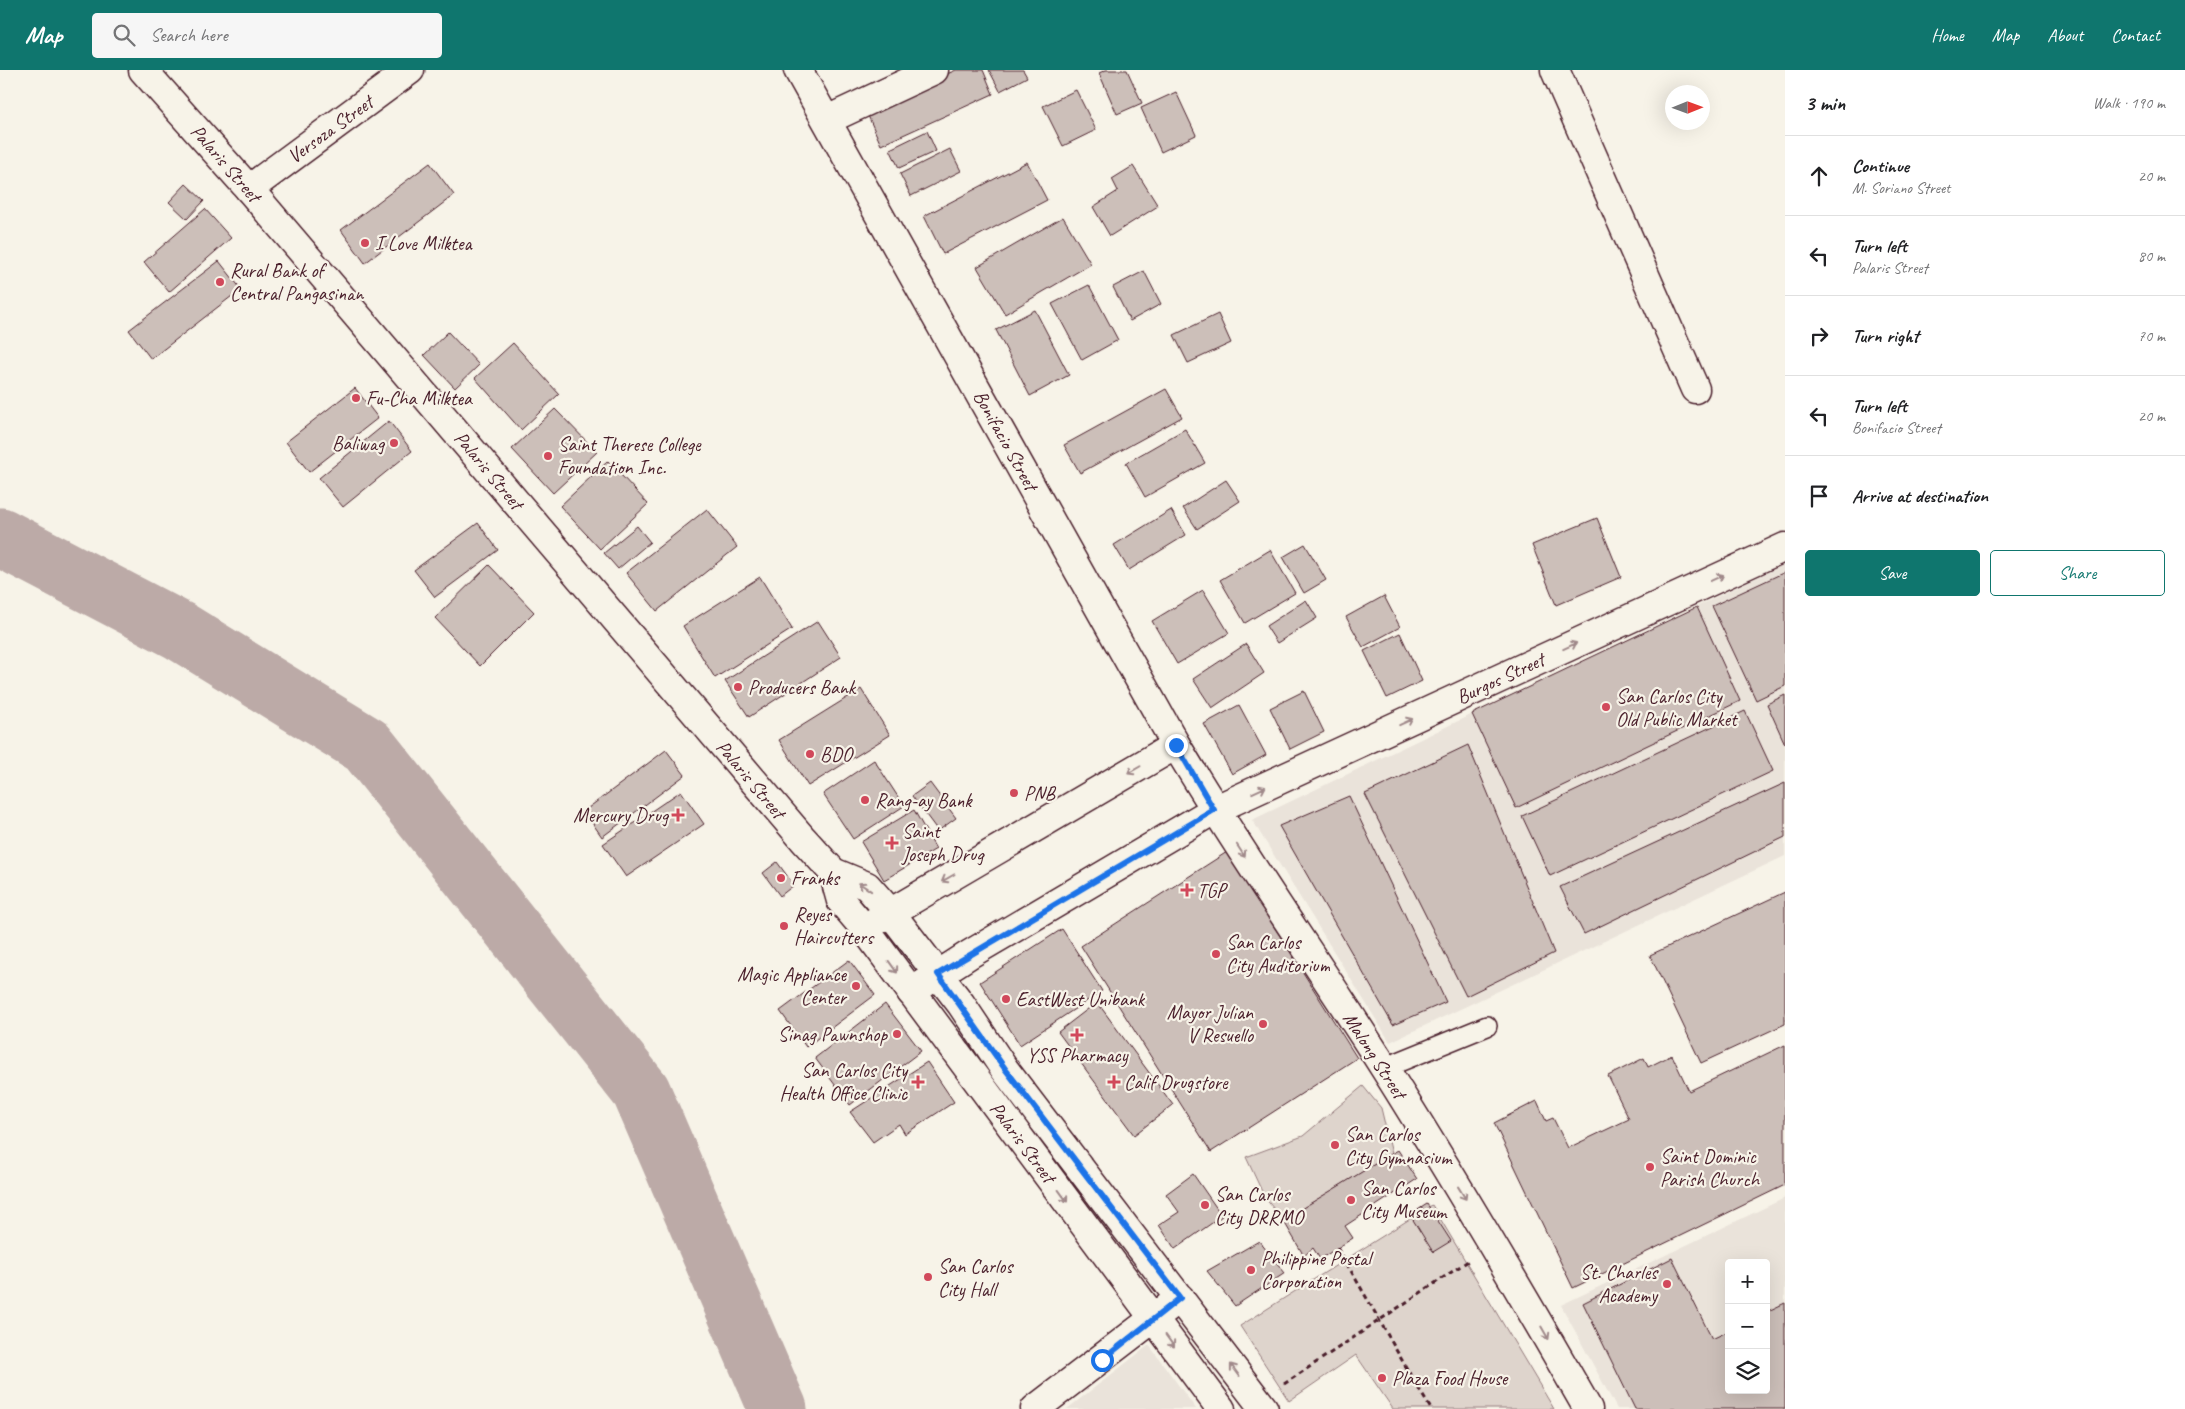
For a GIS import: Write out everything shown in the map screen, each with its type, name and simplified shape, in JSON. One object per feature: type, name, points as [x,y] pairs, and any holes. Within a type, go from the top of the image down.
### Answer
[{"type":"street","name":"Palaris Street","points":[[144,70],[249,188],[803,839],[833,872],[868,886],[890,912],[938,974],[1006,1070],[1261,1405]]},
{"type":"street","name":"Versoza Street","points":[[249,188],[410,70]]},
{"type":"street","name":"Bonifacio Street","points":[[798,70],[1214,810]]},
{"type":"street","points":[[827,120],[934,70]]},
{"type":"street","points":[[1555,70],[1695,389]]},
{"type":"street","name":"Burgos Street","points":[[911,992],[938,974],[1214,810],[1785,547]]},
{"type":"street","points":[[864,928],[1176,745]]},
{"type":"street","name":"Malong Street","points":[[1214,810],[1384,1068],[1493,1244],[1588,1409]]},
{"type":"street","name":"Palaris Street","points":[[833,872],[841,901],[864,928],[1221,1409]]},
{"type":"street","points":[[1035,1409],[1180,1298]]},
{"type":"lane","points":[[1384,1068],[1487,1026]]},
{"type":"path","points":[[1261,1405],[1380,1320],[1493,1244]]},
{"type":"path","points":[[1337,1248],[1380,1320],[1385,1334],[1431,1409]]},
{"type":"shaded area","name":"San Carlos City Old Public Market","points":[[1785,564],[1785,856],[1390,1042],[1252,820]]},
{"type":"shaded area","name":"San Carlos City Gymnasium","points":[[1363,1086],[1381,1108],[1392,1154],[1283,1220],[1265,1198],[1246,1157],[1303,1136]]},
{"type":"shaded area","name":"St. Charles Academy","points":[[1785,1198],[1785,1409],[1617,1409],[1561,1305]]},
{"type":"shaded area","points":[[1432,1205],[1554,1409],[1393,1409],[1356,1355],[1289,1401],[1240,1326]]},
{"type":"shaded area","points":[[1149,1345],[1196,1409],[1067,1409]]},
{"type":"building","points":[[956,70],[983,70],[993,94],[881,145],[866,111]]},
{"type":"building","points":[[989,70],[1023,70],[1027,77],[1000,91]]},
{"type":"building","points":[[1106,70],[1127,70],[1142,103],[1117,114],[1099,73]]},
{"type":"building","points":[[1076,90],[1096,130],[1063,146],[1043,106]]},
{"type":"building","points":[[1176,92],[1196,135],[1161,152],[1141,108]]},
{"type":"building","points":[[927,131],[936,151],[899,168],[890,149]]},
{"type":"building","points":[[950,149],[961,171],[911,196],[900,174]]},
{"type":"building","points":[[1027,162],[1047,200],[943,254],[924,216]]},
{"type":"building","points":[[430,163],[454,195],[365,263],[341,230]]},
{"type":"building","points":[[1133,166],[1158,206],[1110,236],[1093,207],[1118,191],[1112,179]]},
{"type":"building","points":[[186,184],[204,201],[187,219],[169,202]]},
{"type":"building","points":[[205,209],[231,238],[169,292],[144,262]]},
{"type":"building","points":[[1063,217],[1091,264],[1005,314],[977,267]]},
{"type":"building","points":[[219,261],[241,289],[151,359],[129,330]]},
{"type":"building","points":[[1144,271],[1161,304],[1130,321],[1113,287]]},
{"type":"building","points":[[1089,285],[1118,340],[1082,360],[1052,304]]},
{"type":"building","points":[[1035,310],[1069,375],[1030,396],[996,330]]},
{"type":"building","points":[[1218,314],[1231,343],[1188,363],[1174,335]]},
{"type":"building","points":[[448,332],[479,365],[455,388],[424,355]]},
{"type":"building","points":[[513,343],[559,394],[521,430],[475,378]]},
{"type":"building","points":[[355,388],[378,418],[309,472],[286,442]]},
{"type":"building","points":[[1166,389],[1182,417],[1080,473],[1064,445]]},
{"type":"building","points":[[555,409],[597,452],[553,493],[512,449]]},
{"type":"building","points":[[389,421],[412,451],[343,507],[319,478]]},
{"type":"building","points":[[1185,429],[1205,463],[1145,497],[1126,463]]},
{"type":"building","points":[[608,461],[648,504],[600,549],[560,506]]},
{"type":"building","points":[[1226,480],[1240,501],[1197,529],[1183,508]]},
{"type":"building","points":[[707,509],[737,547],[657,611],[626,573]]},
{"type":"building","points":[[1171,510],[1186,535],[1129,570],[1114,545]]},
{"type":"building","points":[[1597,518],[1621,577],[1556,605],[1532,545]]},
{"type":"building","points":[[478,523],[498,550],[435,597],[414,570]]},
{"type":"building","points":[[637,526],[650,542],[618,569],[604,553]]},
{"type":"building","points":[[1305,544],[1326,580],[1304,593],[1283,557]]},
{"type":"building","points":[[1270,550],[1295,593],[1245,623],[1220,580]]},
{"type":"building","points":[[489,565],[534,612],[480,666],[435,618]]},
{"type":"building","name":"San Carlos City Old Public Market","points":[[1785,572],[1785,686],[1756,700],[1712,606]]},
{"type":"building","points":[[760,577],[792,629],[715,678],[683,626]]},
{"type":"building","points":[[1203,590],[1229,633],[1177,664],[1152,621]]},
{"type":"building","points":[[1384,596],[1400,627],[1363,647],[1346,617]]},
{"type":"building","points":[[1306,600],[1317,618],[1277,643],[1266,626]]},
{"type":"building","name":"San Carlos City Old Public Market","points":[[1697,607],[1740,701],[1516,808],[1472,714]]},
{"type":"building","points":[[818,621],[841,657],[749,717],[725,681]]},
{"type":"building","points":[[1400,633],[1422,681],[1387,698],[1364,651]]},
{"type":"building","points":[[1246,644],[1264,673],[1212,708],[1193,679]]},
{"type":"building","points":[[861,689],[890,735],[808,786],[779,740]]},
{"type":"building","points":[[1304,691],[1324,732],[1290,749],[1270,708]]},
{"type":"building","name":"San Carlos City Old Public Market","points":[[1785,695],[1785,744],[1767,704]]},
{"type":"building","points":[[1239,705],[1266,755],[1232,774],[1204,724]]},
{"type":"building","name":"San Carlos City Old Public Market","points":[[1745,711],[1773,771],[1550,876],[1522,816]]},
{"type":"building","points":[[1468,745],[1554,953],[1466,996],[1365,794]]},
{"type":"building","points":[[666,750],[685,775],[602,837],[584,811]]},
{"type":"building","points":[[874,760],[904,806],[853,839],[823,794]]},
{"type":"building","points":[[930,783],[956,818],[938,831],[912,796]]},
{"type":"building","points":[[1785,783],[1785,837],[1584,934],[1560,887]]},
{"type":"building","points":[[681,791],[704,824],[626,877],[603,844]]},
{"type":"building","points":[[1349,796],[1446,1002],[1393,1025],[1279,826]]},
{"type":"building","points":[[914,810],[936,849],[884,880],[861,842]]},
{"type":"building","name":"San Carlos City Auditorium","points":[[1227,852],[1357,1058],[1211,1152],[1081,946]]},
{"type":"building","points":[[777,862],[794,885],[780,896],[763,873]]},
{"type":"building","points":[[1785,892],[1785,1024],[1701,1063],[1650,955]]},
{"type":"building","points":[[1062,929],[1102,991],[1020,1045],[980,982]]},
{"type":"building","points":[[849,960],[875,995],[806,1047],[780,1011]]},
{"type":"building","points":[[1097,1002],[1173,1105],[1134,1135],[1058,1032]]},
{"type":"building","points":[[885,1004],[921,1051],[850,1105],[815,1058]]},
{"type":"building","name":"Saint Dominic Parish Church","points":[[1785,1045],[1785,1185],[1573,1288],[1494,1123],[1537,1101],[1546,1121],[1553,1118],[1568,1148],[1629,1119],[1608,1076],[1644,1058],[1648,1067],[1672,1055],[1689,1091]]},
{"type":"building","name":"San Carlos City Health Office Clinic","points":[[927,1062],[954,1102],[905,1134],[899,1124],[873,1142],[850,1112]]},
{"type":"building","name":"San Carlos City Museum","points":[[1398,1150],[1417,1179],[1345,1226],[1353,1238],[1320,1259],[1313,1248],[1304,1256],[1283,1220]]},
{"type":"building","points":[[1193,1174],[1222,1216],[1175,1249],[1159,1225],[1179,1212],[1166,1194]]},
{"type":"building","points":[[1427,1204],[1451,1241],[1433,1252],[1410,1215]]},
{"type":"building","name":"Philippine Postal Corporation","points":[[1259,1241],[1285,1273],[1235,1306],[1207,1271]]},
{"type":"building","points":[[1672,1258],[1712,1339],[1725,1333],[1725,1394],[1770,1394],[1770,1310],[1785,1303],[1785,1409],[1635,1409],[1583,1303]]},
{"type":"waterway","points":[[0,537],[180,631],[367,746],[641,1091],[778,1409]]},
{"type":"place","name":"I Love Milktea","points":[[365,243]]},
{"type":"place","name":"Rural Bank of Central Pangasinan","points":[[220,282]]},
{"type":"place","name":"Fu-Cha Milktea","points":[[356,398]]},
{"type":"place","name":"Baliwag","points":[[394,443]]},
{"type":"place","name":"Saint Therese College Foundation Inc.","points":[[548,456]]},
{"type":"place","name":"Producers Bank","points":[[738,687]]},
{"type":"place","name":"San Carlos City Old Public Market","points":[[1606,707]]},
{"type":"place","name":"BDO","points":[[810,754]]},
{"type":"place","name":"PNB","points":[[1014,793]]},
{"type":"place","name":"Rang-ay Bank","points":[[865,800]]},
{"type":"place","name":"Mercury Drug","points":[[678,815]]},
{"type":"place","name":"Saint Joseph Drug","points":[[892,843]]},
{"type":"place","name":"Franks","points":[[781,878]]},
{"type":"place","name":"TGP","points":[[1187,890]]},
{"type":"place","name":"Reyes Haircutters","points":[[784,926]]},
{"type":"place","name":"San Carlos City Auditorium","points":[[1216,954]]},
{"type":"place","name":"Magic Appliance Center","points":[[856,986]]},
{"type":"place","name":"EastWest Unibank","points":[[1006,999]]},
{"type":"place","name":"Mayor Julian V Resuello","points":[[1263,1024]]},
{"type":"place","name":"Sinag Pawnshop","points":[[897,1034]]},
{"type":"place","name":"YSS Pharmacy","points":[[1077,1035]]},
{"type":"place","name":"San Carlos City Health Office Clinic","points":[[918,1082]]},
{"type":"place","name":"Calif Drugstore","points":[[1114,1082]]},
{"type":"place","name":"San Carlos City Gymnasium","points":[[1335,1145]]},
{"type":"place","name":"Saint Dominic Parish Church","points":[[1650,1167]]},
{"type":"place","name":"San Carlos City Museum","points":[[1351,1200]]},
{"type":"place","name":"San Carlos City DRRMO","points":[[1205,1205]]},
{"type":"place","name":"Philippine Postal Corporation","points":[[1251,1270]]},
{"type":"place","name":"San Carlos City Hall","points":[[928,1277]]},
{"type":"place","name":"St. Charles Academy","points":[[1667,1284]]},
{"type":"place","name":"Plaza Food House","points":[[1382,1378]]},
{"type":"route","points":[[1102,1360],[1180,1298],[1006,1070],[938,974],[1214,810],[1176,745]]}]
